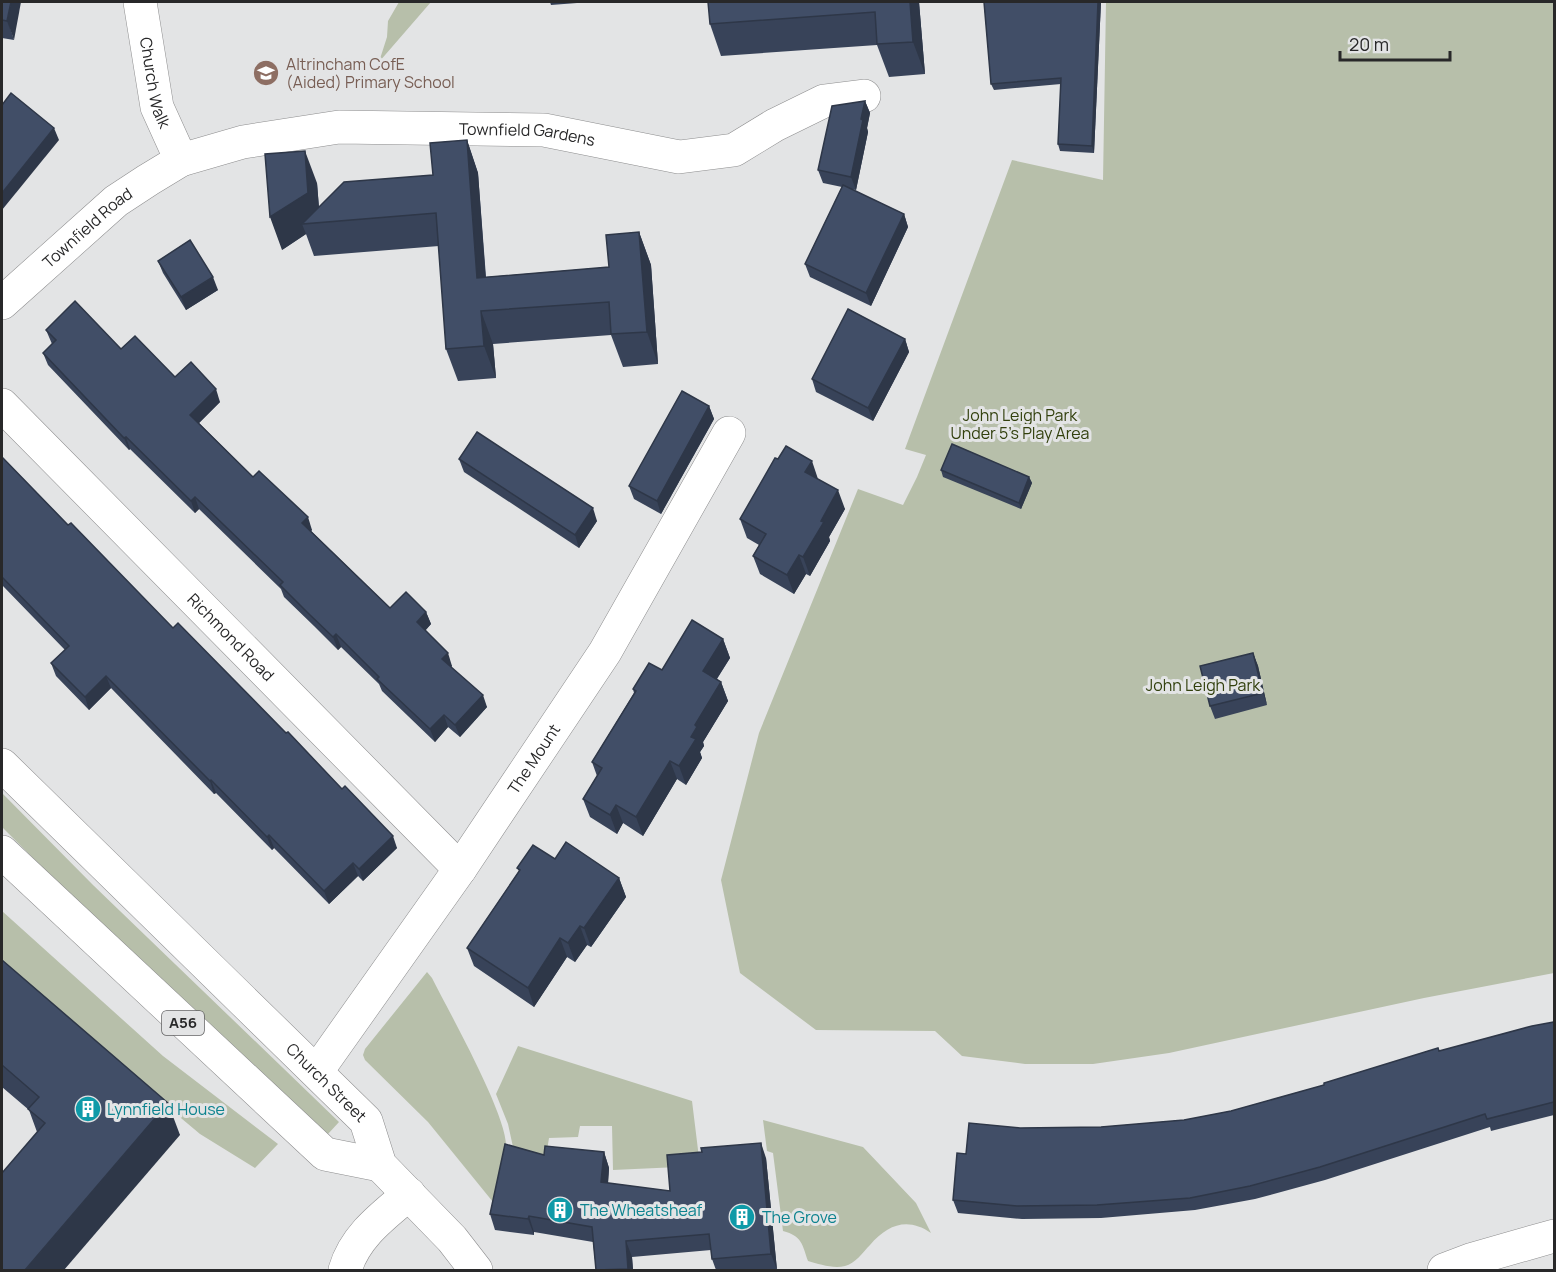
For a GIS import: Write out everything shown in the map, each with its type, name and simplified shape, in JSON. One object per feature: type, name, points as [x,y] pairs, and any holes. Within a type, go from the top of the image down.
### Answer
[{"type":"main road","name":"Church Walk","points":[[140,2],[158,107],[181,160]]},
{"type":"main road","name":"Townfield Gardens","points":[[181,160],[243,142],[339,127],[544,130],[679,157],[734,150],[775,125],[824,101],[864,96]]},
{"type":"main road","name":"Townfield Road","points":[[2,303],[116,201],[181,160]]},
{"type":"main road","name":"Richmond Road","points":[[2,405],[460,869]]},
{"type":"main road","name":"The Mount","points":[[317,1071],[460,869],[605,652],[729,433]]},
{"type":"main road","name":"Church Street","points":[[2,765],[366,1121],[380,1166]]},
{"type":"main road","name":"A56","points":[[2,852],[325,1154],[380,1166]]},
{"type":"main road","points":[[380,1166],[452,1239],[476,1270]]},
{"type":"main road","points":[[345,1270],[352,1252],[366,1231],[409,1194]]},
{"type":"main road","points":[[1444,1270],[1473,1259],[1554,1236]]},
{"type":"green space","points":[[399,2],[431,2],[379,62],[387,37],[388,21]]},
{"type":"green space","name":"John Leigh Park","points":[[1106,2],[1554,2],[1554,973],[1424,998],[1169,1053],[1093,1064],[1025,1064],[962,1056],[935,1031],[816,1030],[740,973],[721,880],[759,733],[858,489],[903,505],[917,477],[926,455],[905,449],[1012,160],[1103,180]]},
{"type":"green space","points":[[2,793],[93,885],[339,1122],[328,1134],[75,900],[2,827]]},
{"type":"green space","points":[[2,911],[163,1056],[278,1144],[255,1168],[200,1134],[2,968]]},
{"type":"green space","points":[[427,972],[488,1089],[504,1133],[505,1155],[493,1202],[428,1122],[365,1060],[363,1055],[365,1049]]},
{"type":"green space","points":[[518,1046],[692,1101],[700,1166],[613,1170],[612,1126],[580,1126],[578,1137],[549,1138],[545,1163],[513,1147],[508,1124],[496,1094]]},
{"type":"green space","points":[[763,1120],[863,1147],[916,1203],[931,1233],[914,1225],[899,1225],[884,1232],[849,1265],[831,1267],[808,1261],[798,1238],[783,1231],[773,1153],[767,1151]]},
{"type":"building","points":[[2,2],[11,2],[7,21],[2,20]]},
{"type":"building","points":[[708,2],[910,2],[913,42],[877,44],[875,12],[710,24]]},
{"type":"building","points":[[984,2],[1098,2],[1092,146],[1058,144],[1061,78],[991,84]]},
{"type":"building","points":[[11,93],[54,128],[2,193],[2,105]]},
{"type":"building","points":[[865,101],[851,177],[818,170],[832,106]]},
{"type":"building","points":[[467,140],[477,278],[609,267],[606,235],[639,232],[647,332],[611,334],[609,302],[481,311],[484,346],[446,349],[436,213],[302,224],[344,182],[433,175],[430,143]]},
{"type":"building","points":[[305,151],[308,193],[270,217],[265,154]]},
{"type":"building","points":[[843,185],[904,214],[866,293],[805,264]]},
{"type":"building","points":[[190,240],[213,277],[181,297],[158,261]]},
{"type":"building","points":[[75,301],[121,349],[135,336],[175,377],[191,362],[216,389],[190,415],[253,477],[259,471],[308,517],[302,523],[390,608],[406,592],[426,612],[417,622],[448,653],[442,659],[483,695],[455,725],[444,715],[430,729],[377,679],[379,677],[336,634],[333,637],[309,614],[280,585],[283,582],[195,497],[191,501],[126,437],[124,438],[43,353],[56,340],[46,330]]},
{"type":"building","points":[[848,309],[905,339],[868,408],[812,379]]},
{"type":"building","points":[[682,391],[709,406],[657,501],[629,486]]},
{"type":"building","points":[[477,432],[593,508],[575,535],[459,459]]},
{"type":"building","points":[[952,444],[1029,477],[1019,503],[941,470]]},
{"type":"building","points":[[786,446],[812,461],[805,472],[838,490],[821,521],[824,522],[803,557],[799,555],[787,575],[753,556],[766,534],[740,519],[775,458],[778,459]]},
{"type":"building","points":[[2,457],[68,525],[71,523],[173,628],[178,623],[342,789],[345,786],[393,836],[359,869],[353,863],[324,891],[106,676],[85,697],[51,663],[69,646],[2,577]]},
{"type":"building","points":[[692,620],[723,639],[703,671],[721,682],[695,725],[697,727],[691,737],[696,739],[679,766],[670,761],[636,817],[616,805],[610,815],[583,799],[602,768],[592,762],[636,691],[633,689],[649,663],[662,670]]},
{"type":"building","points":[[1253,653],[1263,693],[1210,706],[1200,666]]},
{"type":"building","points":[[566,842],[619,878],[584,928],[580,926],[568,943],[560,938],[528,988],[467,948],[520,870],[517,868],[533,845],[555,859]]},
{"type":"building","name":"Lynnfield House","points":[[2,960],[168,1103],[25,1270],[2,1270],[2,1173],[45,1123],[28,1109],[39,1097],[2,1065]]},
{"type":"building","points":[[1554,1022],[1554,1102],[1487,1119],[1485,1114],[1320,1167],[1250,1186],[1190,1198],[1097,1205],[1017,1206],[953,1200],[957,1153],[966,1154],[969,1123],[1020,1128],[1101,1127],[1184,1120],[1231,1111],[1324,1085],[1324,1083],[1438,1048],[1439,1051]]},
{"type":"building","points":[[761,1143],[771,1254],[712,1259],[709,1234],[626,1241],[628,1269],[596,1270],[592,1227],[529,1216],[528,1219],[490,1214],[505,1144],[544,1155],[545,1146],[604,1152],[601,1182],[670,1191],[667,1155],[702,1152],[701,1148]]},
{"type":"place","name":"Altrincham CofE (Aided) Primary School","points":[[266,73]]},
{"type":"place","name":"Lynnfield House","points":[[88,1109]]},
{"type":"place","name":"The Wheatsheaf","points":[[560,1210]]},
{"type":"place","name":"The Grove","points":[[742,1217]]},
{"type":"park label","name":"John Leigh Park Under 5's Play Area","points":[[1020,424]]}]
